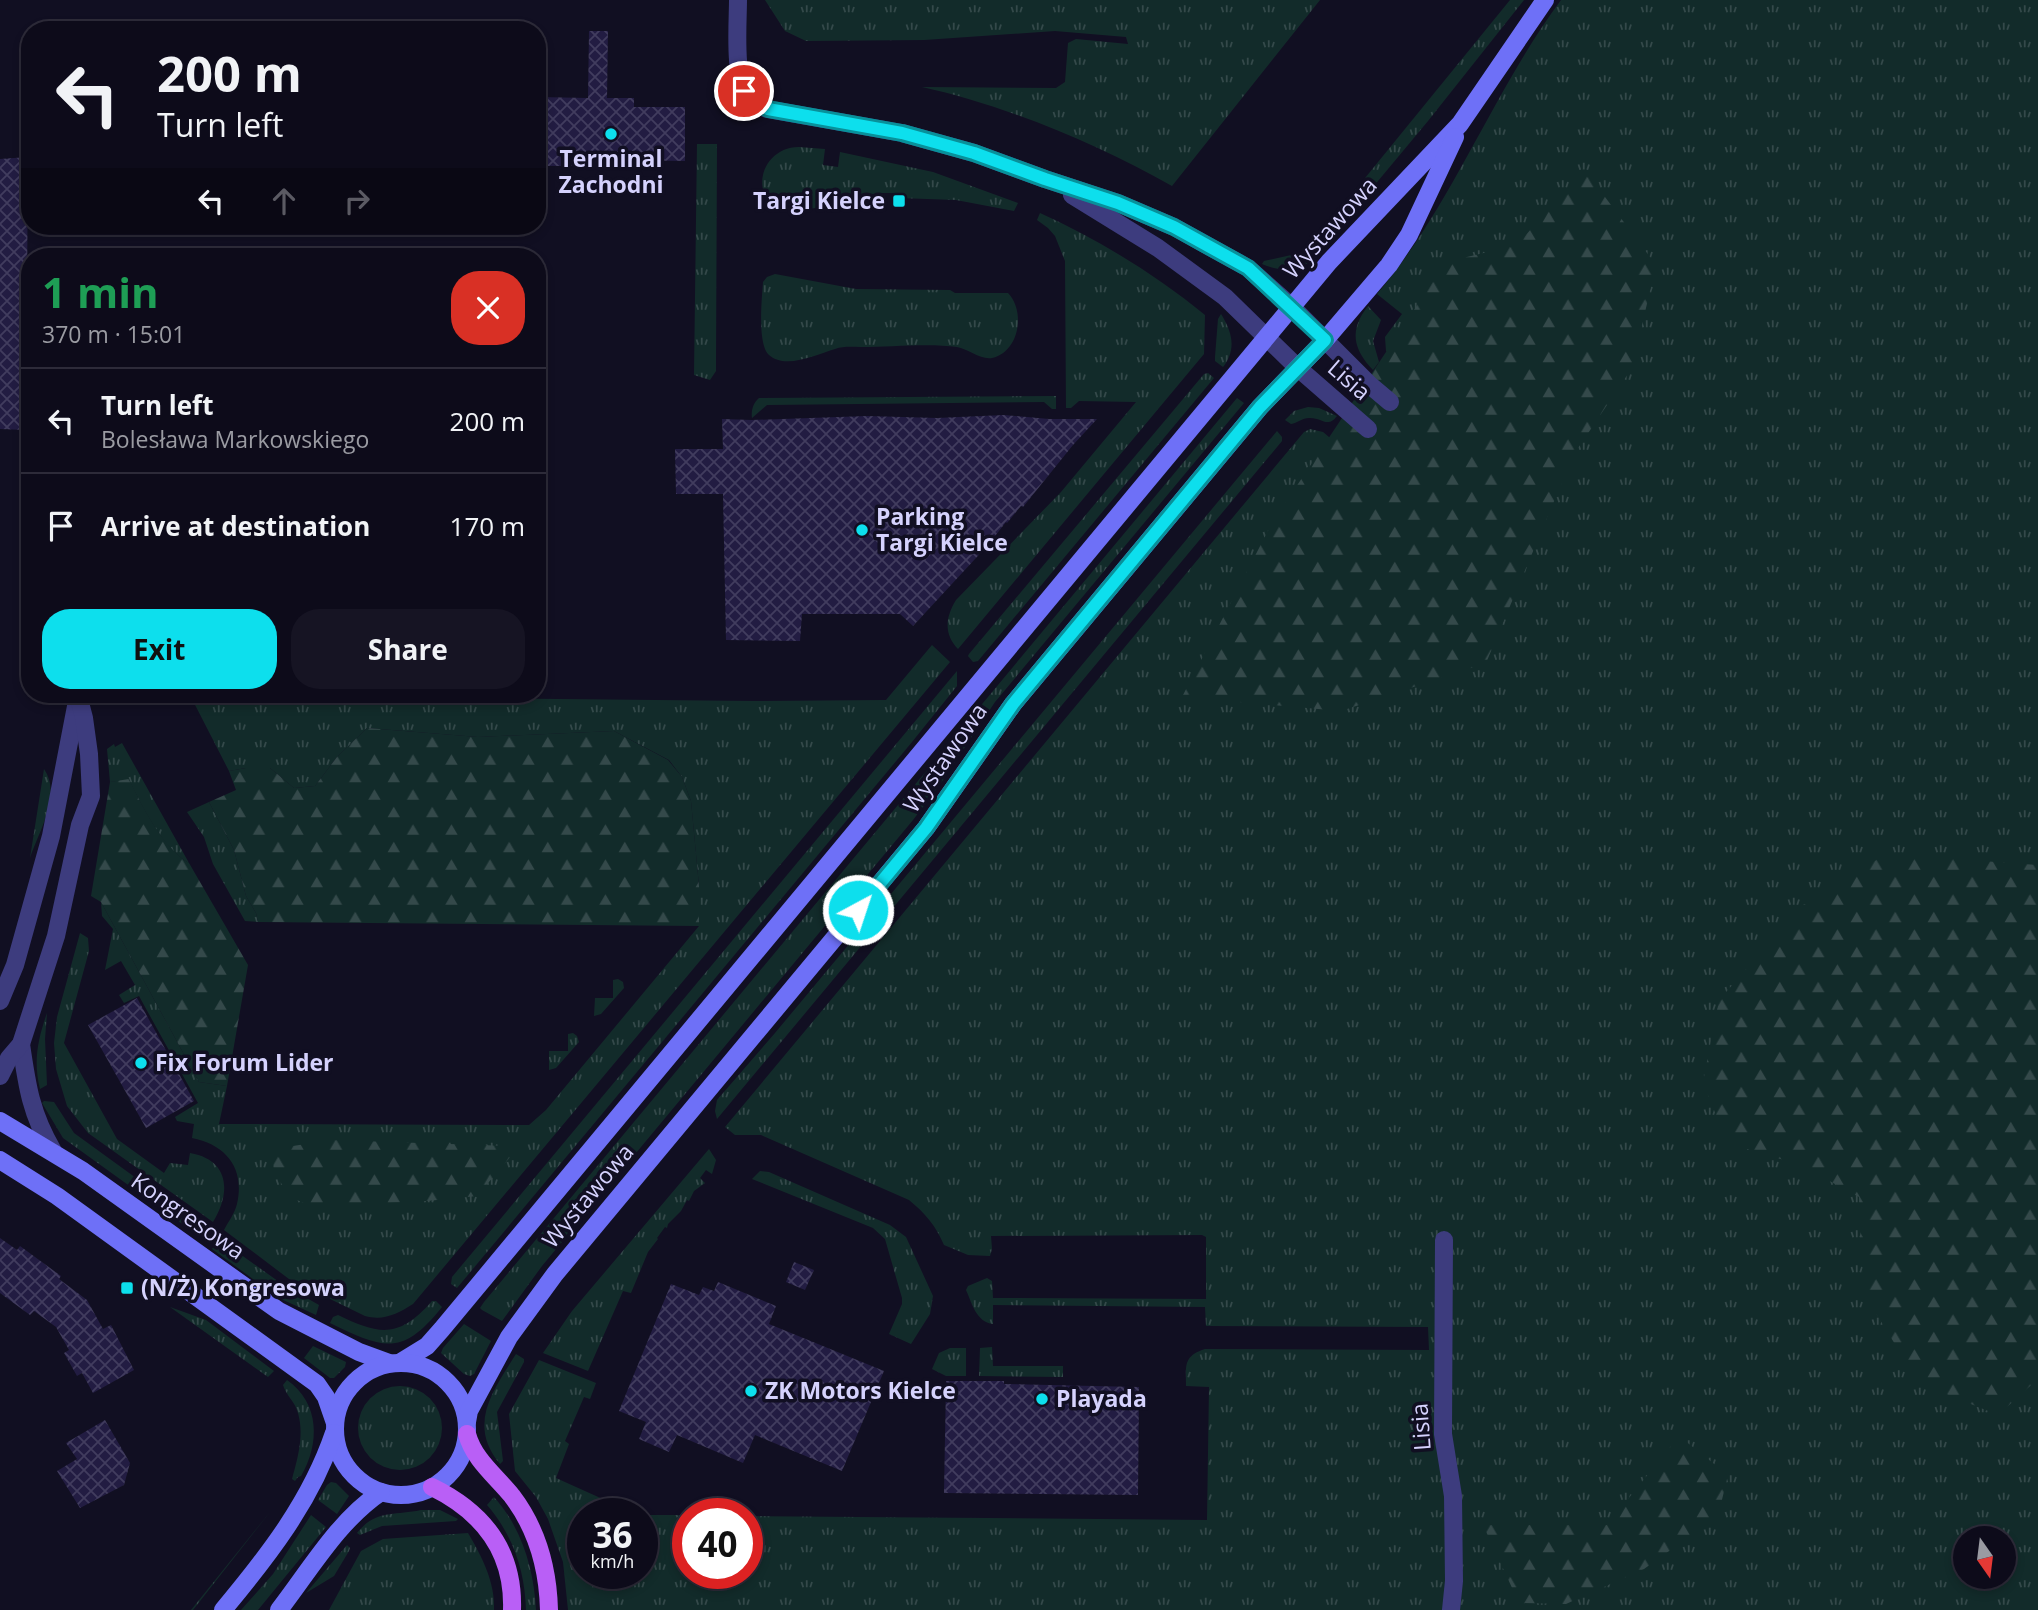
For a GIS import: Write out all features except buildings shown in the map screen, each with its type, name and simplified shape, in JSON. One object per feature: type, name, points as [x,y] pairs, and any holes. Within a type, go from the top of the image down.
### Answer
[{"type":"main road","points":[[467,1428],[484,1466],[511,1496],[534,1534],[544,1569],[549,1610]]},
{"type":"main road","points":[[432,1487],[454,1498],[486,1525],[504,1557],[510,1576],[512,1610]]},
{"type":"street","points":[[738,0],[740,76],[744,91],[754,102],[768,109],[902,133],[974,153],[1045,179]]},
{"type":"street","name":"Wystawowa","points":[[395,1363],[427,1346],[442,1329],[1329,262],[1460,124],[1545,0]]},
{"type":"street","name":"Wystawowa","points":[[467,1428],[469,1411],[491,1368],[533,1302],[926,828],[1013,704],[1260,407],[1325,340],[1389,265],[1409,235],[1460,124]]},
{"type":"street","name":"Lisia","points":[[1045,179],[1118,203],[1174,227],[1248,268],[1390,402]]},
{"type":"street","name":"Lisia","points":[[1045,179],[1158,248],[1225,298],[1298,368],[1368,429]]},
{"type":"street","points":[[0,1001],[15,965],[51,836],[76,703]]},
{"type":"street","points":[[0,1076],[9,1058],[21,1044],[56,936],[80,825],[91,796],[91,768],[80,703]]},
{"type":"street","points":[[21,1044],[29,1097],[37,1125],[53,1151]]},
{"type":"street","name":"Kongresowa","points":[[0,1121],[53,1151],[279,1311],[322,1335],[395,1363]]},
{"type":"street","points":[[0,1160],[57,1196],[317,1384],[326,1396],[335,1426],[339,1453],[360,1481],[381,1492],[402,1495],[422,1491],[432,1487],[452,1470],[464,1447],[467,1428],[458,1396],[440,1375],[428,1368],[395,1363],[369,1371],[352,1384],[341,1402],[335,1426],[321,1468],[290,1523],[273,1549],[223,1610]]},
{"type":"street","name":"Lisia","points":[[1444,1240],[1443,1434],[1453,1496],[1454,1581],[1451,1610]]},
{"type":"street","points":[[279,1610],[341,1529],[362,1506],[381,1492]]},
{"type":"green space","points":[[765,0],[1320,0],[1172,186],[1114,155],[1050,127],[985,104],[922,87],[1056,88],[1065,82],[1068,43],[1076,39],[1128,44],[1126,37],[1055,31],[924,40],[806,41],[785,31]]},
{"type":"green space","points":[[1510,0],[1524,0],[1323,247],[1317,237]]},
{"type":"green space","points":[[1561,0],[2038,0],[2038,1610],[568,1610],[563,1562],[548,1519],[536,1497],[515,1471],[509,1414],[539,1360],[596,1383],[590,1399],[584,1397],[565,1441],[569,1444],[556,1478],[600,1498],[567,1498],[567,1589],[658,1589],[658,1515],[672,1515],[672,1589],[763,1589],[763,1516],[1207,1520],[1209,1387],[1186,1386],[1186,1367],[1193,1355],[1205,1349],[1429,1350],[1428,1327],[1206,1326],[1205,1307],[993,1305],[993,1324],[982,1320],[966,1290],[968,1286],[987,1278],[992,1281],[993,1298],[1206,1299],[1206,1237],[991,1236],[990,1256],[968,1255],[944,1245],[930,1220],[909,1200],[761,1135],[735,1135],[725,1127],[1304,432],[1310,429],[1323,432],[1348,453],[1413,373],[1386,351],[1385,337],[1402,314],[1377,294],[1428,224],[1514,73]]},
{"type":"green space","points":[[697,144],[717,144],[716,371],[710,380],[694,375]]},
{"type":"green space","points":[[786,149],[825,149],[823,165],[838,167],[840,152],[933,172],[1018,203],[1014,211],[956,200],[899,198],[899,193],[877,193],[876,198],[786,211],[770,202],[764,193],[764,173],[768,163],[776,155]]},
{"type":"green space","points":[[1584,169],[1656,265],[1632,368],[1574,454],[1486,663],[1341,711],[1182,697],[1272,523],[1446,262],[1517,245]]},
{"type":"green space","points":[[1040,213],[1126,259],[1205,315],[1204,354],[958,649],[948,632],[948,619],[956,600],[1061,492],[1136,402],[1079,401],[1071,408],[1066,408],[1065,261],[1055,236],[1037,220]]},
{"type":"green space","points":[[1305,252],[1315,258],[1295,268],[1282,269],[1262,264],[1264,261]]},
{"type":"green space","points":[[775,274],[856,289],[1008,293],[1017,310],[1017,330],[1008,348],[992,358],[957,347],[922,345],[844,347],[802,360],[784,361],[769,355],[763,341],[763,282]]},
{"type":"green space","points":[[1368,306],[1381,320],[1373,341],[1379,362],[1373,370],[1361,355],[1356,339],[1358,323]]},
{"type":"green space","points":[[1221,314],[1231,340],[1230,354],[1223,367],[1215,361],[1218,319]]},
{"type":"green space","points":[[1208,373],[1214,378],[978,661],[973,662],[969,654],[1204,374]]},
{"type":"green space","points":[[1056,396],[1056,409],[1044,402],[767,405],[752,418],[752,410],[759,398]]},
{"type":"green space","points":[[1237,398],[1244,403],[995,702],[913,820],[542,1266],[502,1321],[482,1310],[480,1308],[484,1302]]},
{"type":"green space","points":[[1308,407],[1319,408],[1337,416],[1330,422],[1309,418],[1291,424],[1285,420],[1294,411]]},
{"type":"green space","points":[[1277,431],[1282,441],[717,1119],[717,1100]]},
{"type":"green space","points":[[932,645],[950,662],[413,1304],[390,1316],[365,1316],[289,1279],[224,1230],[237,1204],[239,1191],[236,1170],[224,1153],[215,1146],[192,1138],[194,1124],[177,1121],[175,1117],[198,1103],[139,996],[124,1003],[119,995],[135,985],[121,961],[105,970],[113,929],[102,916],[101,902],[199,1082],[227,1086],[219,1124],[529,1125],[546,1110],[699,926],[699,886],[691,801],[682,777],[669,760],[614,731],[478,737],[367,728],[337,757],[315,786],[294,788],[270,768],[229,771],[194,703],[546,703],[546,699],[886,700]]},
{"type":"green space","points":[[957,671],[957,686],[912,742],[457,1288],[451,1284],[452,1277]]},
{"type":"green space","points":[[367,728],[478,737],[614,731],[668,760],[682,777],[691,801],[699,886],[699,926],[258,922],[246,896],[234,850],[209,802],[236,790],[229,771],[246,768],[270,768],[294,788],[315,786],[337,757]]},
{"type":"green space","points":[[122,743],[189,863],[170,848],[162,837],[129,780],[110,782],[107,749]]},
{"type":"green space","points":[[44,769],[49,779],[50,801],[30,858]]},
{"type":"green space","points":[[129,779],[162,837],[189,863],[248,965],[227,1086],[199,1082],[101,902],[91,896],[110,782]]},
{"type":"green space","points":[[209,802],[234,850],[246,896],[258,922],[245,921],[213,864],[204,837],[187,812]]},
{"type":"green space","points":[[1886,854],[2038,865],[2038,1379],[1998,1415],[1919,1383],[1864,1294],[1859,1197],[1800,1165],[1727,1143],[1703,1082],[1719,1000],[1803,905]]},
{"type":"green space","points":[[80,933],[88,938],[89,951],[64,1043],[117,1139],[164,1173],[170,1163],[188,1165],[190,1153],[203,1157],[220,1170],[223,1200],[213,1222],[88,1133],[67,1106],[56,1069],[54,1043],[57,1017]]},
{"type":"green space","points":[[613,980],[623,982],[624,988],[601,1014],[594,1016],[595,998],[613,998]]},
{"type":"green space","points":[[47,1013],[47,1085],[40,1089],[38,1050]]},
{"type":"green space","points":[[573,1033],[579,1042],[556,1068],[549,1070],[549,1051],[568,1051],[568,1034]]},
{"type":"green space","points":[[54,1102],[74,1133],[205,1228],[199,1236],[63,1138],[42,1103]]},
{"type":"green space","points":[[282,1138],[293,1146],[331,1140],[509,1146],[511,1156],[477,1196],[313,1207],[290,1197],[274,1172],[271,1140]]},
{"type":"green space","points":[[709,1149],[716,1160],[712,1174],[706,1170],[700,1178],[705,1183],[694,1191],[689,1201],[687,1200],[681,1211],[657,1238],[648,1252],[631,1293],[623,1291],[588,1371],[543,1353],[572,1311]]},
{"type":"green space","points":[[760,1171],[769,1172],[890,1225],[906,1237],[933,1296],[930,1314],[911,1344],[889,1334],[902,1298],[885,1239],[873,1228],[752,1179]]},
{"type":"green space","points":[[219,1239],[282,1284],[319,1305],[316,1315],[279,1298],[212,1249]]},
{"type":"green space","points":[[432,1301],[442,1307],[428,1323],[403,1341],[391,1344],[379,1343],[330,1323],[333,1317],[338,1315],[365,1327],[388,1330],[409,1322]]},
{"type":"green space","points":[[170,1307],[206,1320],[274,1371],[268,1377]]},
{"type":"green space","points":[[464,1324],[491,1341],[474,1374],[470,1376],[464,1374],[441,1353]]},
{"type":"green space","points":[[313,1346],[346,1362],[345,1367],[334,1378],[330,1378],[304,1358]]},
{"type":"green space","points":[[992,1347],[993,1366],[1063,1366],[1063,1377],[979,1376],[980,1348]]},
{"type":"green space","points":[[950,1348],[966,1348],[966,1376],[946,1376],[932,1369],[939,1353]]},
{"type":"green space","points":[[516,1354],[524,1359],[524,1362],[497,1412],[503,1461],[500,1464],[490,1449],[484,1421],[492,1395]]},
{"type":"green space","points":[[287,1380],[306,1400],[314,1425],[314,1438],[307,1464],[295,1481],[292,1479],[300,1445],[300,1427],[297,1410],[283,1385]]},
{"type":"green space","points":[[400,1386],[416,1389],[430,1398],[439,1412],[442,1428],[439,1444],[430,1458],[416,1467],[400,1470],[384,1467],[370,1458],[361,1444],[358,1428],[361,1412],[370,1398],[384,1389]]},
{"type":"green space","points":[[1679,1436],[1728,1475],[1718,1516],[1644,1569],[1566,1604],[1519,1603],[1483,1525],[1607,1525]]},
{"type":"green space","points":[[331,1482],[336,1483],[349,1496],[337,1514],[318,1500]]},
{"type":"green space","points":[[494,1497],[512,1522],[525,1550],[533,1580],[536,1610],[526,1610],[523,1581],[516,1554],[504,1529],[487,1505]]},
{"type":"green space","points":[[421,1510],[440,1510],[458,1519],[382,1526],[360,1535],[357,1533],[364,1525],[378,1517]]},
{"type":"green space","points":[[270,1512],[193,1610],[191,1610]]},
{"type":"green space","points":[[311,1515],[326,1527],[258,1610],[241,1610],[273,1574]]},
{"type":"green space","points":[[468,1533],[490,1580],[494,1610],[329,1610],[361,1551],[383,1539]]},
{"type":"green space","points":[[347,1545],[349,1551],[334,1576],[306,1593]]},
{"type":"place","name":"Terminal Zachodni","points":[[611,134]]},
{"type":"place","name":"Targi Kielce","points":[[899,201]]},
{"type":"place","name":"Parking Targi Kielce","points":[[862,530]]},
{"type":"place","name":"Fix Forum Lider","points":[[141,1063]]},
{"type":"place","name":"(N/Ż) Kongresowa","points":[[127,1288]]},
{"type":"place","name":"ZK Motors Kielce","points":[[751,1391]]},
{"type":"place","name":"Playada","points":[[1042,1399]]},
{"type":"route","points":[[744,91],[750,99],[768,109],[902,133],[974,153],[1118,203],[1174,227],[1248,268],[1325,340],[1260,407],[1013,704],[926,828],[858,910]]}]
